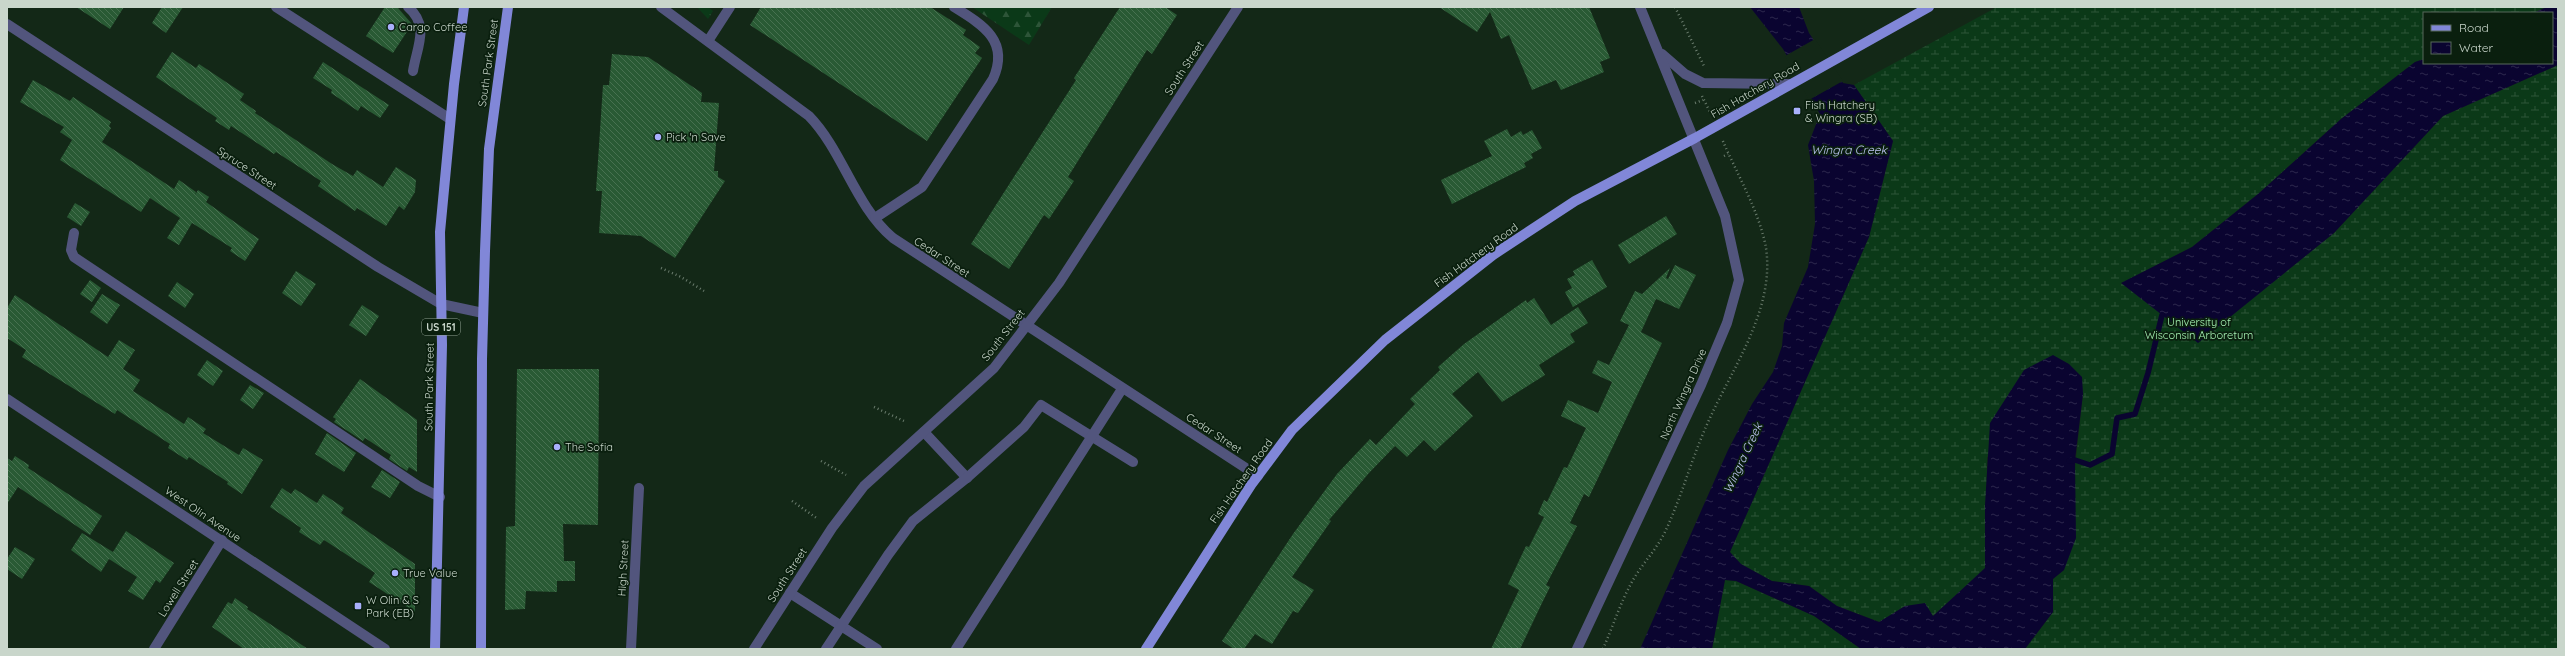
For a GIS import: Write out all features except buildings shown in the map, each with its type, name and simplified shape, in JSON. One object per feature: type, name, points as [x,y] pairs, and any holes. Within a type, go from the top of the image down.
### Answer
[{"type":"main road","name":"South Park Street","points":[[435,649],[440,498],[440,232],[450,119],[464,7]]},
{"type":"main road","name":"South Park Street","points":[[481,649],[483,313],[489,149],[508,7]]},
{"type":"main road","name":"Fish Hatchery Road","points":[[1146,649],[1258,476],[1306,416],[1385,340],[1456,282],[1575,201],[1695,138],[1930,7]]},
{"type":"street","points":[[276,7],[450,119]]},
{"type":"street","points":[[408,7],[418,16],[420,23],[420,42],[413,71]]},
{"type":"street","name":"Cedar Street","points":[[661,7],[809,116],[824,134],[875,218],[885,231],[898,242],[1025,326],[1258,476]]},
{"type":"street","points":[[708,41],[730,7]]},
{"type":"street","points":[[875,218],[925,183],[993,79],[998,68],[997,46],[990,32],[954,7]]},
{"type":"street","name":"South Street","points":[[754,649],[832,528],[864,486],[994,368],[1063,277],[1238,7]]},
{"type":"street","name":"North Wingra Drive","points":[[1578,649],[1701,385],[1727,323],[1739,280],[1725,216],[1695,138],[1640,7]]},
{"type":"street","name":"Spruce Street","points":[[7,24],[378,267],[441,304],[483,313]]},
{"type":"street","points":[[1660,53],[1685,74],[1703,83],[1790,84]]},
{"type":"street","points":[[74,234],[71,241],[74,257],[418,486],[440,498]]},
{"type":"street","points":[[956,649],[1122,389]]},
{"type":"street","name":"West Olin Avenue","points":[[7,399],[385,649]]},
{"type":"street","points":[[826,649],[891,549],[913,521],[966,478],[1024,427],[1041,405],[1134,462]]},
{"type":"street","points":[[924,432],[966,478]]},
{"type":"street","name":"High Street","points":[[631,649],[639,488]]},
{"type":"street","name":"Lowell Street","points":[[154,649],[222,540]]},
{"type":"street","points":[[790,593],[877,649]]},
{"type":"path","points":[[1675,7],[1705,68]]},
{"type":"path","points":[[1695,103],[1703,100],[1708,107]]},
{"type":"path","points":[[1724,156],[1728,154],[1726,150]]},
{"type":"path","points":[[661,268],[704,291]]},
{"type":"path","points":[[874,407],[904,421]]},
{"type":"path","points":[[821,461],[846,475]]},
{"type":"path","points":[[792,501],[818,519]]},
{"type":"green space","points":[[697,7],[708,7],[713,11],[708,19]]},
{"type":"green space","points":[[972,7],[1052,7],[1029,45]]},
{"type":"green space","name":"University of Wisconsin Arboretum","points":[[1997,7],[2547,7],[2535,12],[2423,12],[2423,59],[2415,62],[2341,119],[2258,194],[2192,247],[2122,283],[2267,286],[2334,233],[2443,116],[2558,65],[2558,649],[2025,649],[2053,612],[2053,579],[2064,570],[2083,394],[1987,457],[1986,568],[1933,616],[1905,606],[1880,622],[1837,606],[1809,586],[1772,581],[1740,564],[1730,552],[1869,237],[1893,141],[1854,85]]},
{"type":"green space","points":[[1725,580],[1736,581],[1814,616],[1861,649],[1712,649]]},
{"type":"water","name":"Wingra Creek","points":[[1750,7],[1799,7],[1809,33],[1843,83],[1854,85],[1893,141],[1869,237],[1730,552],[1741,564],[1772,581],[1809,586],[1837,606],[1879,622],[1905,606],[1925,603],[1933,616],[1985,568],[1985,505],[1990,423],[2024,370],[2053,355],[2069,364],[2082,377],[2083,394],[2075,460],[2076,538],[2064,570],[2053,579],[2053,612],[2025,649],[1861,649],[1814,616],[1736,581],[1725,580],[1712,649],[1640,649],[1728,450],[1752,404],[1773,372],[1782,346],[1784,323],[1808,267],[1815,224],[1814,181],[1808,145],[1820,114],[1783,49]]},
{"type":"water","points":[[2547,7],[2558,7],[2558,65],[2443,116],[2334,233],[2198,343],[2121,283],[2192,247],[2258,194],[2341,119],[2415,62],[2423,59],[2423,64],[2553,64],[2553,12],[2535,12]]},
{"type":"pier","points":[[1815,39],[1843,81],[1809,100],[1785,56]]},
{"type":"waterway","points":[[2069,461],[2075,460],[2090,465],[2112,454],[2117,418],[2135,414],[2148,373],[2162,315]]},
{"type":"place","name":"Cargo Coffee","points":[[391,27]]},
{"type":"place","name":"Fish Hatchery & Wingra (SB)","points":[[1797,111]]},
{"type":"place","name":"Pick 'n Save","points":[[658,137]]},
{"type":"place","name":"The Sofia","points":[[557,447]]},
{"type":"place","name":"True Value","points":[[395,573]]},
{"type":"place","name":"W Olin & S Park (EB)","points":[[358,606]]}]
